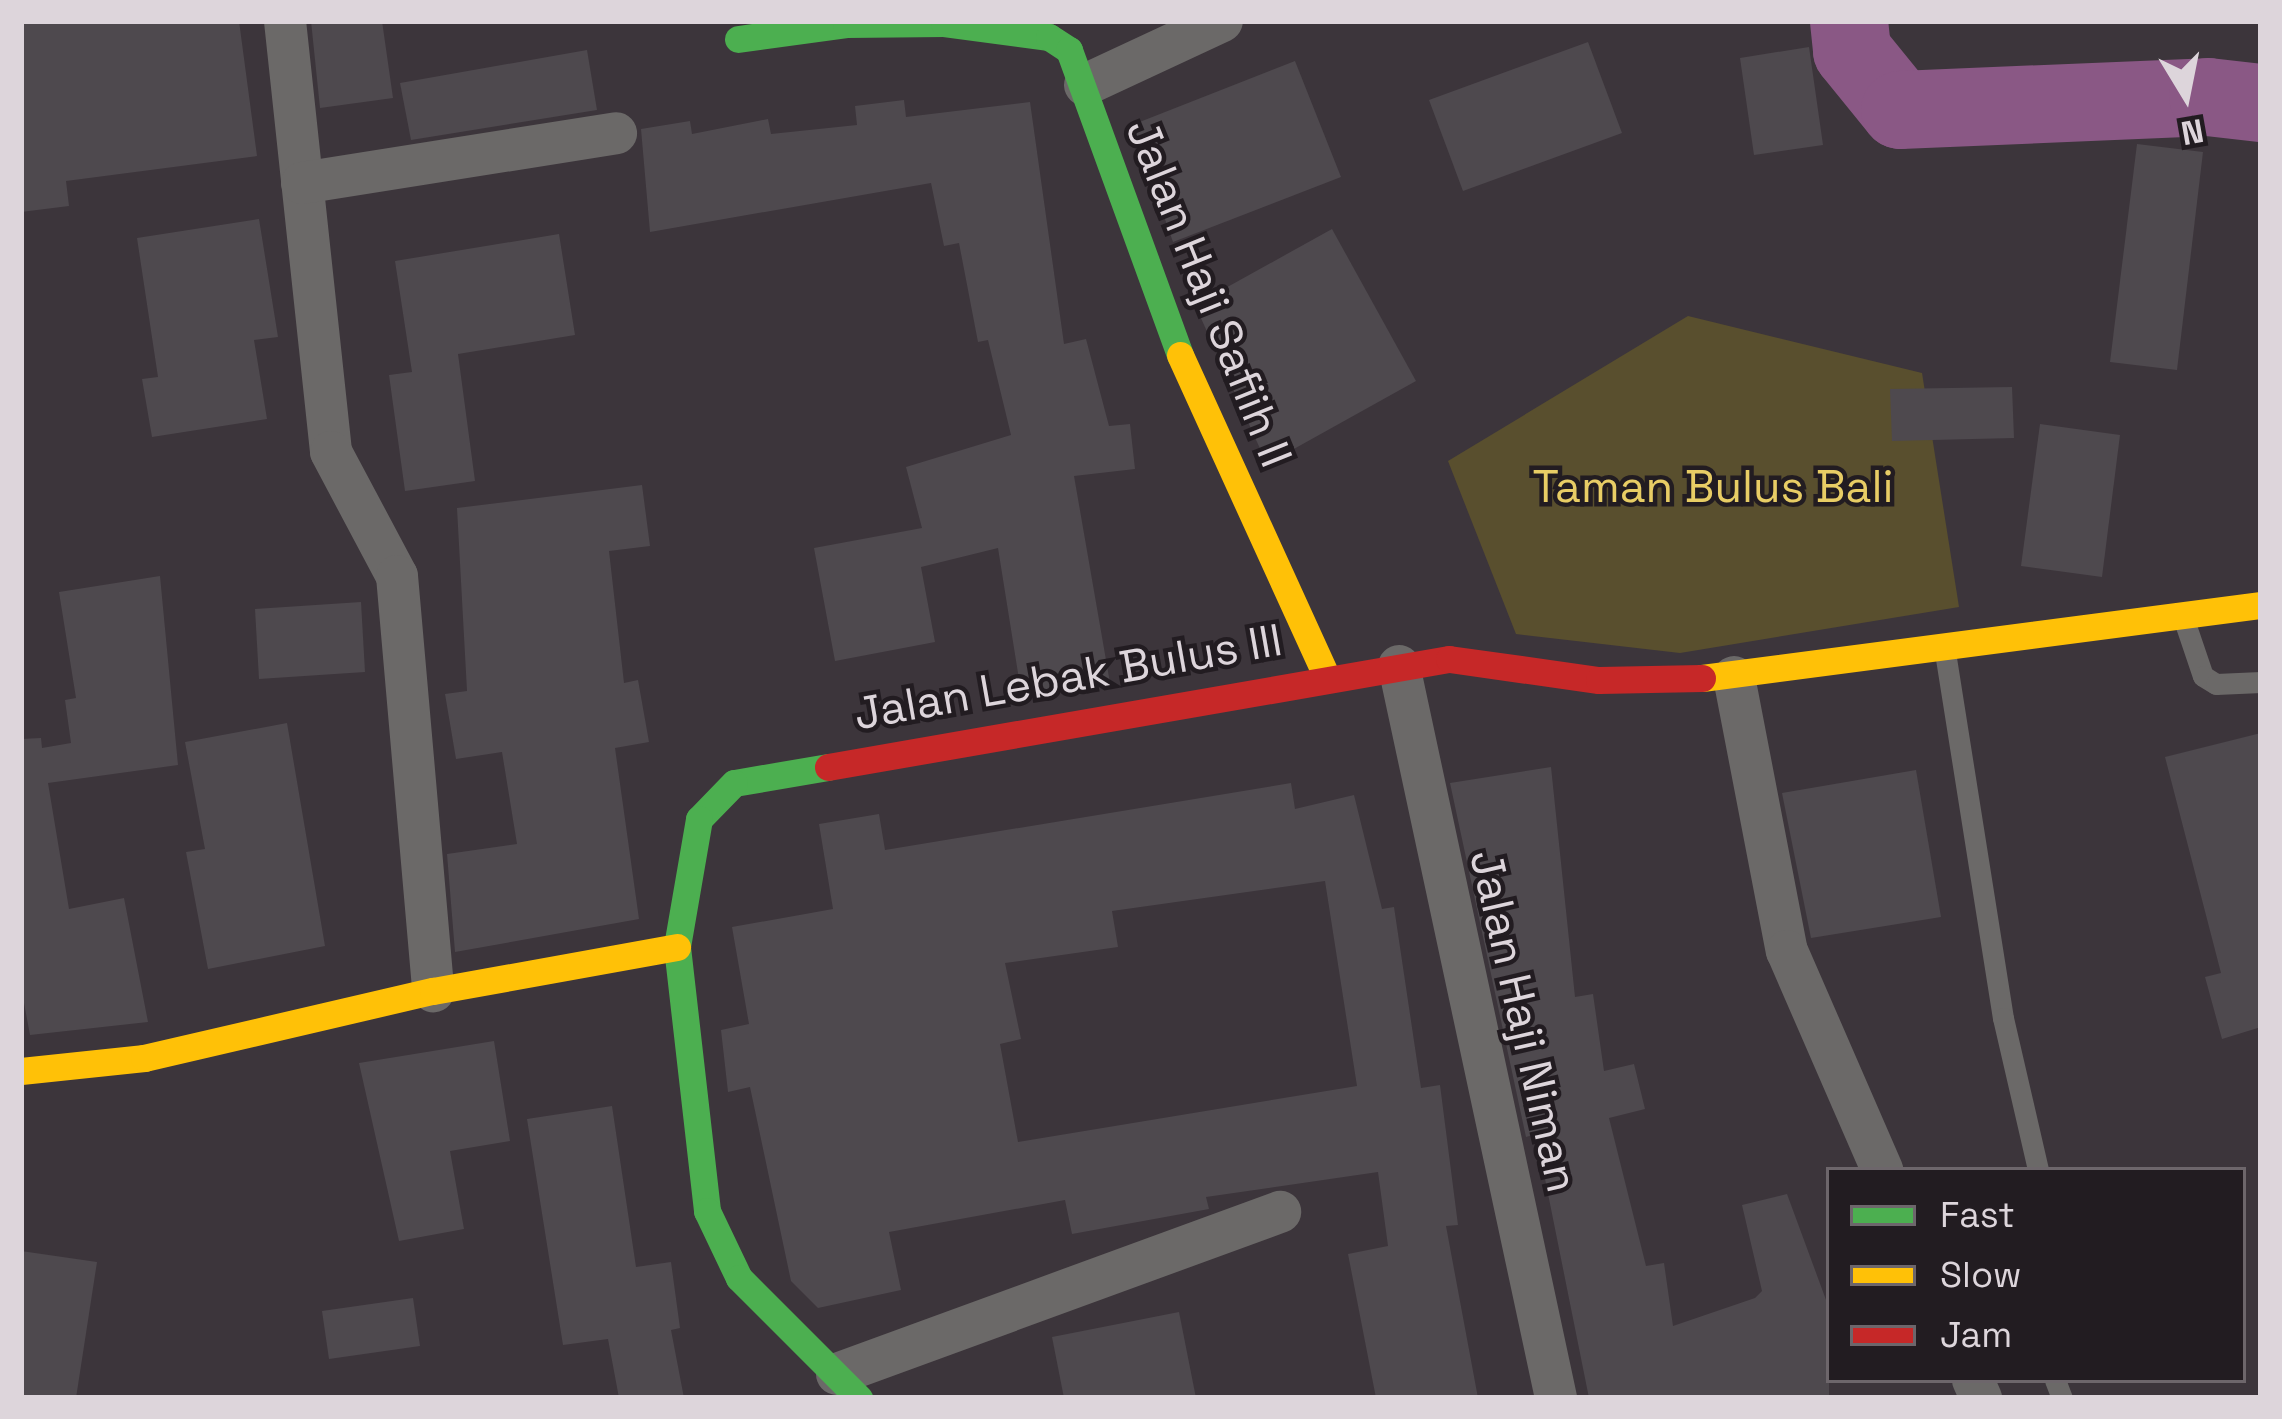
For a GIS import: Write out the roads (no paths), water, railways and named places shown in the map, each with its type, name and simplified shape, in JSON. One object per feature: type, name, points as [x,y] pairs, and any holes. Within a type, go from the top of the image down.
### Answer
[{"type":"street","points":[[285,21],[331,452],[398,576],[434,991]]},
{"type":"street","points":[[738,39],[846,24],[944,23],[1049,37],[1074,52],[1222,21]]},
{"type":"street","name":"Jalan Haji Safiih II","points":[[1074,52],[1164,320],[1326,676]]},
{"type":"street","points":[[302,183],[616,133]]},
{"type":"street","name":"Jalan Lebak Bulus III","points":[[848,1386],[739,1278],[707,1211],[677,947],[699,819],[734,783],[1326,676],[1449,659],[1599,680],[1734,676],[2261,605]]},
{"type":"street","name":"Jalan Haji Niman","points":[[1399,666],[1556,1398]]},
{"type":"street","points":[[1734,676],[1787,951],[1881,1167]]},
{"type":"street","points":[[21,1071],[144,1058],[434,991],[677,947]]},
{"type":"street","points":[[848,1386],[1280,1212]]},
{"type":"lane","points":[[2182,614],[2203,676],[2216,684],[2261,682]]},
{"type":"lane","points":[[1944,646],[2003,1018],[2037,1167]]},
{"type":"waterway","points":[[1849,21],[1852,51],[1900,110],[2208,97],[2261,103]]},
{"type":"park label","name":"Taman Bulus Bali","points":[[1713,487]]}]
